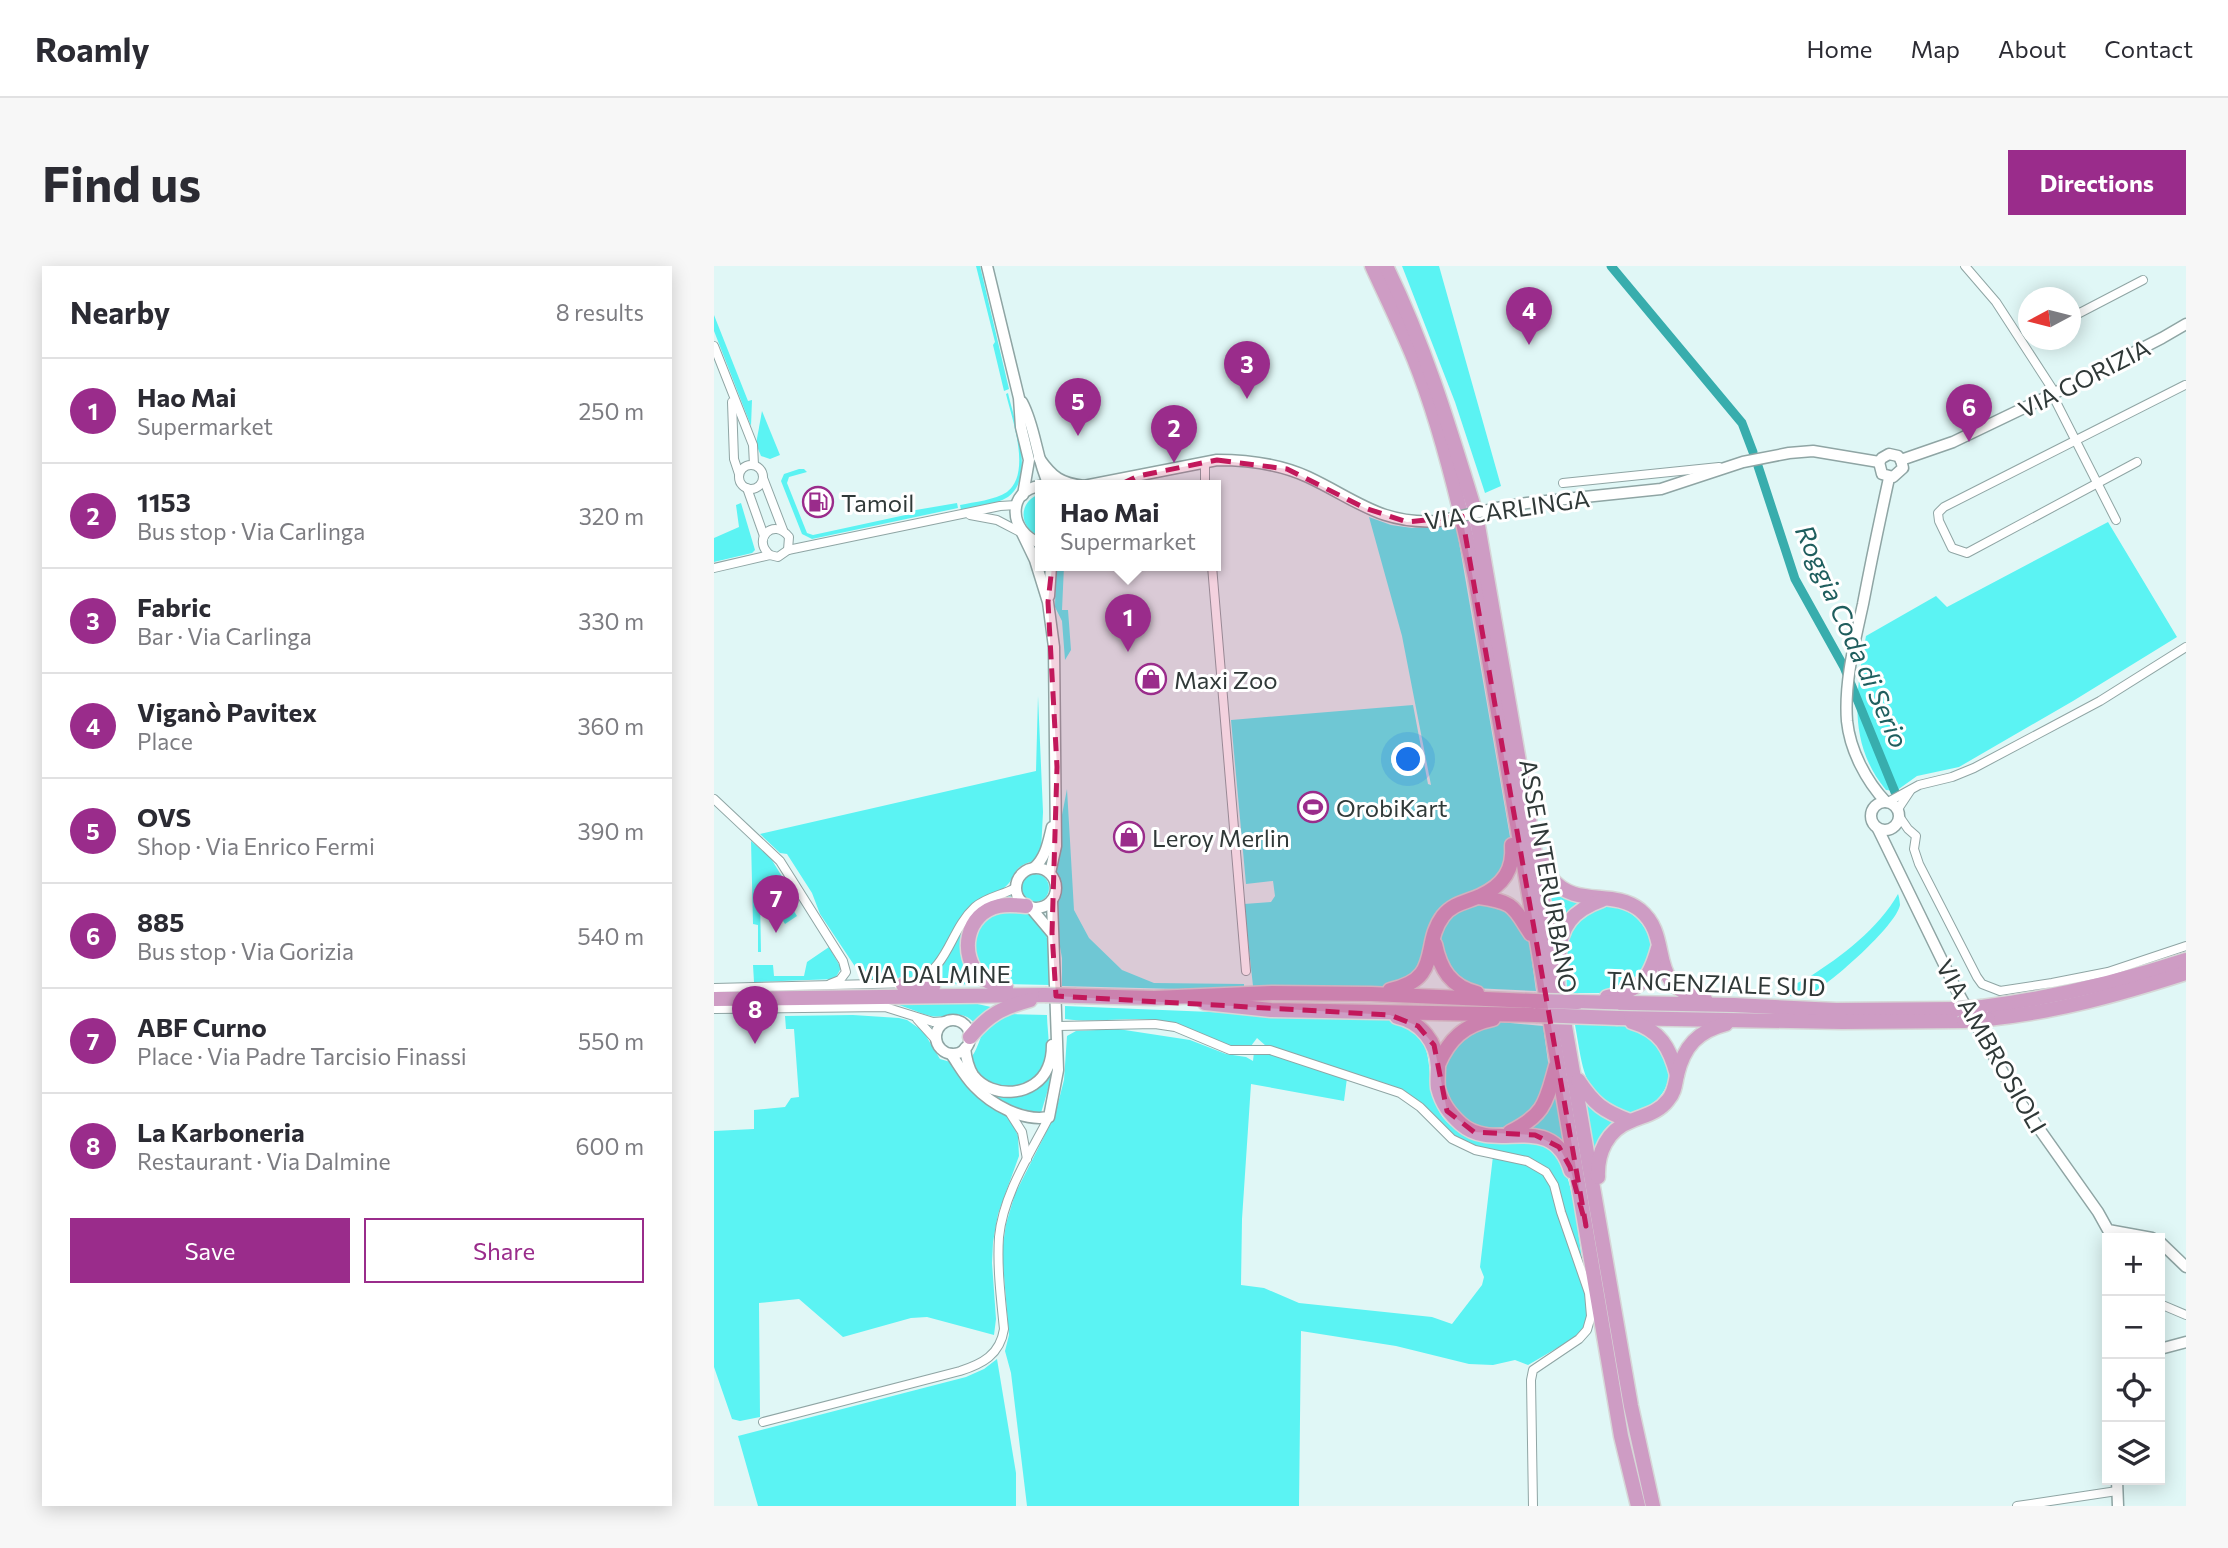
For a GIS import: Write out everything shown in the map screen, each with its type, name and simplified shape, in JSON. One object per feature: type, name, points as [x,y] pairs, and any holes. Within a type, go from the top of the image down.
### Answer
[{"type":"highway","name":"ASSE INTERURBANO","points":[[1372,266],[1415,360],[1463,518],[1557,1061],[1653,1506]]},
{"type":"highway","name":"ASSE INTERURBANO","points":[[1386,266],[1435,383],[1476,514],[1560,991],[1621,1436],[1638,1506]]},
{"type":"highway","points":[[1370,994],[1402,988],[1416,979],[1426,966],[1439,922],[1449,909],[1463,901],[1479,897],[1497,884],[1510,869],[1513,860],[1512,844],[1518,834]]},
{"type":"highway","points":[[1533,841],[1550,877],[1565,891],[1583,897],[1621,901],[1639,909],[1655,929],[1666,976],[1678,989],[1692,997],[1734,1005]]},
{"type":"highway","points":[[1479,897],[1499,900],[1514,908],[1536,941]]},
{"type":"highway","points":[[1560,991],[1559,945],[1564,929],[1577,912],[1607,899]]},
{"type":"highway","points":[[1006,988],[989,983],[974,969],[968,948],[968,934],[978,917],[987,910],[1000,905],[1029,907]]},
{"type":"highway","points":[[1435,938],[1444,971],[1458,986],[1474,993],[1535,1008]]},
{"type":"highway","points":[[1578,1002],[1610,997],[1631,991],[1640,985],[1654,964],[1658,947]]},
{"type":"highway","name":"TANGENZIALE SUD","points":[[1154,998],[1272,993],[1370,994],[1618,1018],[1896,1023],[1985,1013],[2163,967],[2186,958]]},
{"type":"highway","name":"TANGENZIALE SUD","points":[[1985,1013],[2020,1016],[2112,997],[2186,973]]},
{"type":"highway","points":[[903,985],[1031,989],[1045,995]]},
{"type":"highway","points":[[968,1043],[987,1017],[1010,1006],[1045,995]]},
{"type":"highway","name":"VIA DALMINE","points":[[714,999],[1045,995],[1154,998]]},
{"type":"highway","name":"TANGENZIALE SUD","points":[[1154,998],[1295,1010],[1535,1008],[1578,1002],[1734,1005],[1961,1015]]},
{"type":"highway","points":[[1438,1065],[1447,1047],[1464,1029],[1535,1008]]},
{"type":"highway","points":[[1350,1011],[1410,1021],[1430,1039],[1438,1065],[1439,1090],[1447,1111],[1465,1128],[1484,1135],[1535,1135],[1559,1147],[1567,1158],[1593,1225]]},
{"type":"highway","points":[[1618,1018],[1641,1024],[1656,1032],[1672,1055],[1677,1075]]},
{"type":"highway","points":[[1593,1225],[1600,1152],[1611,1135],[1630,1121],[1651,1114],[1668,1101],[1675,1088],[1686,1050],[1696,1037],[1710,1028],[1741,1020]]},
{"type":"highway","points":[[1505,1135],[1524,1125],[1542,1108],[1547,1100],[1557,1061]]},
{"type":"highway","points":[[1573,1072],[1591,1099],[1607,1112],[1630,1121]]},
{"type":"street","points":[[987,266],[1019,398],[1021,426],[1029,460],[1016,514],[1035,560]]},
{"type":"street","points":[[1965,266],[2018,331]]},
{"type":"street","points":[[2081,312],[2143,280]]},
{"type":"street","name":"VIA GORIZIA","points":[[1759,458],[1813,451],[1880,462],[1889,454],[1898,456],[1901,460],[1953,442],[2054,394],[2186,324]]},
{"type":"street","points":[[714,346],[753,445],[754,465]]},
{"type":"street","points":[[2031,350],[2116,520]]},
{"type":"street","points":[[728,382],[734,411],[734,459],[741,484],[747,488],[764,536],[764,549],[770,555]]},
{"type":"street","points":[[2137,462],[1967,553],[1952,548],[1939,521],[1938,513],[1944,507],[2185,385]]},
{"type":"street","points":[[1019,398],[1028,413],[1039,458],[1048,480]]},
{"type":"street","name":"VIA CARLINGA","points":[[1039,458],[1059,480]]},
{"type":"street","name":"VIA CARLINGA","points":[[1116,480],[1205,462],[1238,460],[1287,469],[1306,476],[1383,516],[1407,522],[1439,522],[1538,501],[1661,489],[1759,458]]},
{"type":"street","points":[[1889,478],[1901,472],[1901,460]]},
{"type":"street","points":[[1205,462],[1205,480]]},
{"type":"street","points":[[1880,462],[1880,470],[1889,478]]},
{"type":"street","points":[[739,474],[743,467],[754,465],[762,471],[783,530],[789,537],[789,550]]},
{"type":"street","points":[[1563,483],[1663,471],[1726,467]]},
{"type":"street","name":"VIA CARLINGA","points":[[1130,480],[1138,476]]},
{"type":"street","points":[[747,488],[757,487],[763,478]]},
{"type":"street","points":[[1889,478],[1852,653],[1847,723],[1866,775],[1893,814],[1891,853]]},
{"type":"street","points":[[714,568],[770,555],[778,557],[789,550],[1000,506],[1020,500],[1035,486]]},
{"type":"street","points":[[967,514],[997,520],[1035,541]]},
{"type":"street","points":[[764,536],[774,529],[783,530]]},
{"type":"street","points":[[1038,571],[1048,602],[1055,651],[1056,846],[1050,873]]},
{"type":"street","points":[[1048,602],[1051,571]]},
{"type":"street","points":[[1212,571],[1246,971]]},
{"type":"street","points":[[1878,830],[1886,831],[1893,814],[1912,789],[1926,782],[1944,779],[1974,768],[2100,701],[2186,646]]},
{"type":"street","name":"VIA AMBROSIOLI","points":[[1866,775],[1873,808],[1871,820],[1891,853],[1956,989],[2018,1099],[2098,1212],[2109,1233]]},
{"type":"street","points":[[714,799],[780,860],[844,961],[846,972],[836,983],[817,986]]},
{"type":"street","points":[[1873,808],[1879,803],[1916,836],[1914,849],[1919,864],[1982,985],[1994,990],[2040,985],[2108,972],[2186,946]]},
{"type":"street","points":[[1052,933],[1029,907],[1018,899],[1015,888],[1023,872],[1041,861],[1054,818]]},
{"type":"street","points":[[763,1422],[979,1365],[991,1357],[1003,1338],[999,1235],[1009,1200],[1049,1117],[1058,1070],[1052,933],[1052,901],[1056,884],[1050,873],[1034,867]]},
{"type":"street","points":[[714,988],[903,985],[924,979],[940,963],[968,914],[977,905],[1015,888]]},
{"type":"street","points":[[1029,907],[1043,908],[1052,901]]},
{"type":"street","points":[[714,1009],[885,1007],[933,1022],[963,1023],[968,1043],[967,1060],[972,1074],[999,1091],[1019,1090],[1035,1084],[1048,1068],[1058,1026]]},
{"type":"street","points":[[908,1014],[921,1022],[942,1049],[951,1054],[974,1087],[1027,1118],[1049,1117]]},
{"type":"street","points":[[936,1040],[937,1030],[948,1021]]},
{"type":"street","points":[[1058,1026],[1155,1024],[1175,1027],[1230,1050],[1270,1050],[1400,1093],[1420,1107],[1452,1139],[1475,1150],[1527,1161],[1546,1172],[1554,1185],[1589,1293],[1591,1316],[1587,1330],[1579,1339],[1533,1370],[1533,1506]]},
{"type":"street","points":[[951,1054],[968,1043]]},
{"type":"street","points":[[1006,1108],[1022,1132],[1027,1160]]},
{"type":"street","points":[[2165,1247],[2186,1267]]},
{"type":"street","points":[[2165,1306],[2186,1315]]},
{"type":"street","points":[[2165,1348],[2186,1342]]},
{"type":"street","points":[[2017,1506],[2117,1485],[2118,1506]]},
{"type":"highlighted area","points":[[1217,460],[1287,469],[1365,508],[1407,522],[1462,516],[1586,1226],[1570,1167],[1559,1147],[1535,1135],[1474,1132],[1447,1111],[1434,1045],[1418,1026],[1390,1015],[1056,996],[1052,933],[1057,767],[1048,602],[1054,549],[1087,504],[1138,476]]},
{"type":"shaded area","points":[[976,266],[980,266],[1009,389],[1004,391],[993,345],[995,342]]},
{"type":"shaded area","points":[[1402,266],[1439,266],[1501,486],[1485,493],[1455,402]]},
{"type":"shaded area","points":[[714,315],[748,401],[752,400],[751,426],[714,331]]},
{"type":"shaded area","points":[[1008,393],[1021,448],[1021,476],[1016,488],[1003,500],[961,510],[960,505],[997,497],[1007,492],[1014,483],[1019,459],[1016,431],[1006,394]]},
{"type":"shaded area","points":[[762,411],[780,455],[770,459],[761,456],[756,444]]},
{"type":"shaded area","points":[[799,469],[807,472],[789,477],[787,483],[807,533],[813,535],[910,514],[910,511],[957,503],[958,508],[812,539],[802,534],[781,481],[784,474]]},
{"type":"shaded area","points":[[1035,496],[1035,533],[1028,527],[1023,515]]},
{"type":"shaded area","points":[[741,503],[755,550],[714,562],[714,538],[739,527],[736,505]]},
{"type":"shaded area","points":[[1369,517],[1391,525],[1412,528],[1456,525],[1510,837],[1508,852],[1505,864],[1495,879],[1453,899],[1414,976],[1389,987],[1253,986],[1244,904],[1271,902],[1275,896],[1273,881],[1246,884],[1231,720],[1413,705],[1428,784],[1431,785],[1402,636]]},
{"type":"shaded area","points":[[2108,522],[2177,637],[1959,767],[1917,776],[1896,791],[1886,790],[1865,754],[1860,735],[1859,677],[1866,636],[1936,596],[1947,607]]},
{"type":"shaded area","points":[[1056,571],[1064,571],[1062,610],[1068,610],[1071,650],[1065,660],[1062,621],[1055,607]]},
{"type":"shaded area","points":[[1038,696],[1043,812],[1041,851],[1034,861],[1017,869],[1004,888],[967,910],[938,959],[919,976],[889,981],[862,977],[820,914],[812,893],[787,854],[780,853],[760,834],[1036,771]]},
{"type":"shaded area","points":[[1067,789],[1074,910],[1089,938],[1122,970],[1154,983],[1244,984],[1244,987],[1179,989],[1062,986],[1062,958],[1053,908],[1059,895],[1060,883],[1055,873]]},
{"type":"shaded area","points":[[751,841],[770,857],[783,878],[776,883],[797,916],[785,924],[769,898],[760,898],[761,952],[758,952],[758,925],[753,924]]},
{"type":"shaded area","points":[[1035,874],[1045,878],[1049,888],[1045,898],[1035,902],[1025,898],[1021,888],[1025,878]]},
{"type":"shaded area","points":[[1544,875],[1582,901],[1556,943]]},
{"type":"shaded area","points":[[1898,894],[1900,905],[1887,926],[1862,953],[1833,978],[1807,995],[1774,995],[1809,977],[1846,951],[1881,918]]},
{"type":"shaded area","points":[[1011,896],[1013,901],[965,931],[985,985],[921,983],[932,976],[944,962],[966,921],[1002,897]]},
{"type":"shaded area","points":[[1474,902],[1504,906],[1529,940],[1536,991],[1473,988],[1453,977],[1440,949],[1442,930],[1455,912]]},
{"type":"shaded area","points":[[1612,906],[1633,915],[1655,945],[1641,977],[1610,993],[1567,993],[1568,950],[1575,925],[1595,909]]},
{"type":"shaded area","points":[[1023,911],[1041,925],[1045,933],[1049,952],[1050,985],[1001,984],[976,969],[972,931],[991,912]]},
{"type":"shaded area","points":[[829,947],[841,968],[835,979],[754,982],[753,965],[773,965],[774,976],[804,976],[807,962]]},
{"type":"shaded area","points":[[892,1003],[973,1003],[991,1007],[975,1024],[965,1016],[931,1016]]},
{"type":"shaded area","points":[[1065,1006],[1386,1019],[1406,1025],[1418,1034],[1425,1046],[1437,1107],[1450,1125],[1464,1132],[1531,1140],[1547,1146],[1560,1159],[1570,1186],[1583,1263],[1547,1170],[1475,1148],[1453,1137],[1421,1105],[1266,1046],[1257,1038],[1251,1046],[1232,1047],[1183,1026],[1160,1020],[1065,1019]]},
{"type":"shaded area","points":[[1011,1014],[1047,1015],[1049,1040],[1048,1054],[1038,1074],[1030,1081],[1011,1087],[991,1083],[981,1077],[971,1058],[988,1024],[993,1019]]},
{"type":"shaded area","points":[[853,1015],[899,1018],[923,1031],[940,1059],[954,1063],[1005,1112],[1018,1136],[1019,1156],[998,1214],[993,1242],[996,1319],[994,1335],[927,1317],[911,1318],[843,1337],[799,1299],[759,1303],[760,1417],[740,1421],[732,1419],[714,1367],[714,1131],[754,1129],[754,1110],[785,1107],[791,1098],[799,1097],[794,1029],[786,1029],[785,1016]]},
{"type":"shaded area","points":[[1500,1022],[1543,1026],[1549,1069],[1540,1105],[1508,1127],[1487,1128],[1467,1121],[1455,1111],[1445,1092],[1443,1069],[1451,1049],[1481,1027]]},
{"type":"shaded area","points":[[1575,1025],[1626,1025],[1640,1028],[1652,1035],[1668,1064],[1668,1082],[1660,1097],[1636,1114],[1605,1101],[1595,1092],[1584,1071]]},
{"type":"shaded area","points":[[1118,1029],[1190,1040],[1253,1061],[1254,1052],[1269,1052],[1347,1078],[1344,1101],[1251,1084],[1242,1219],[1241,1285],[1264,1288],[1299,1303],[1432,1317],[1452,1324],[1482,1285],[1484,1277],[1480,1267],[1493,1156],[1534,1167],[1552,1185],[1584,1286],[1589,1312],[1581,1334],[1528,1365],[1515,1360],[1493,1365],[1469,1364],[1396,1346],[1301,1331],[1299,1506],[1027,1506],[1011,1373],[1005,1351],[1009,1335],[1002,1252],[1006,1224],[1015,1194],[1055,1115],[1064,1080],[1067,1036],[1076,1031]]},
{"type":"shaded area","points":[[1052,1066],[1041,1113],[1016,1108],[994,1097],[998,1094],[1016,1095]]},
{"type":"shaded area","points":[[1556,1084],[1568,1155],[1526,1130]]},
{"type":"shaded area","points":[[1583,1093],[1622,1122],[1595,1161]]},
{"type":"shaded area","points":[[997,1359],[1016,1473],[1016,1506],[758,1506],[738,1436],[966,1377],[984,1369]]},
{"type":"waterway","name":"Roggia Coda di Serio","points":[[1611,266],[1742,423],[1753,452]]},
{"type":"waterway","points":[[1758,466],[1795,579],[1844,667],[1895,792]]},
{"type":"place","name":"Viganò Pavitex","points":[[1529,345]]},
{"type":"place","name":"Fabric","points":[[1247,399]]},
{"type":"place","name":"OVS","points":[[1078,436]]},
{"type":"place","name":"885","points":[[1969,442]]},
{"type":"place","name":"1153","points":[[1174,463]]},
{"type":"place","name":"Tamoil","points":[[818,502]]},
{"type":"place","name":"Hao Mai","points":[[1128,652]]},
{"type":"place","name":"Maxi Zoo","points":[[1151,679]]},
{"type":"place","name":"OrobiKart","points":[[1313,807]]},
{"type":"place","name":"Leroy Merlin","points":[[1129,837]]},
{"type":"place","name":"ABF Curno","points":[[776,933]]},
{"type":"place","name":"La Karboneria","points":[[755,1044]]}]
